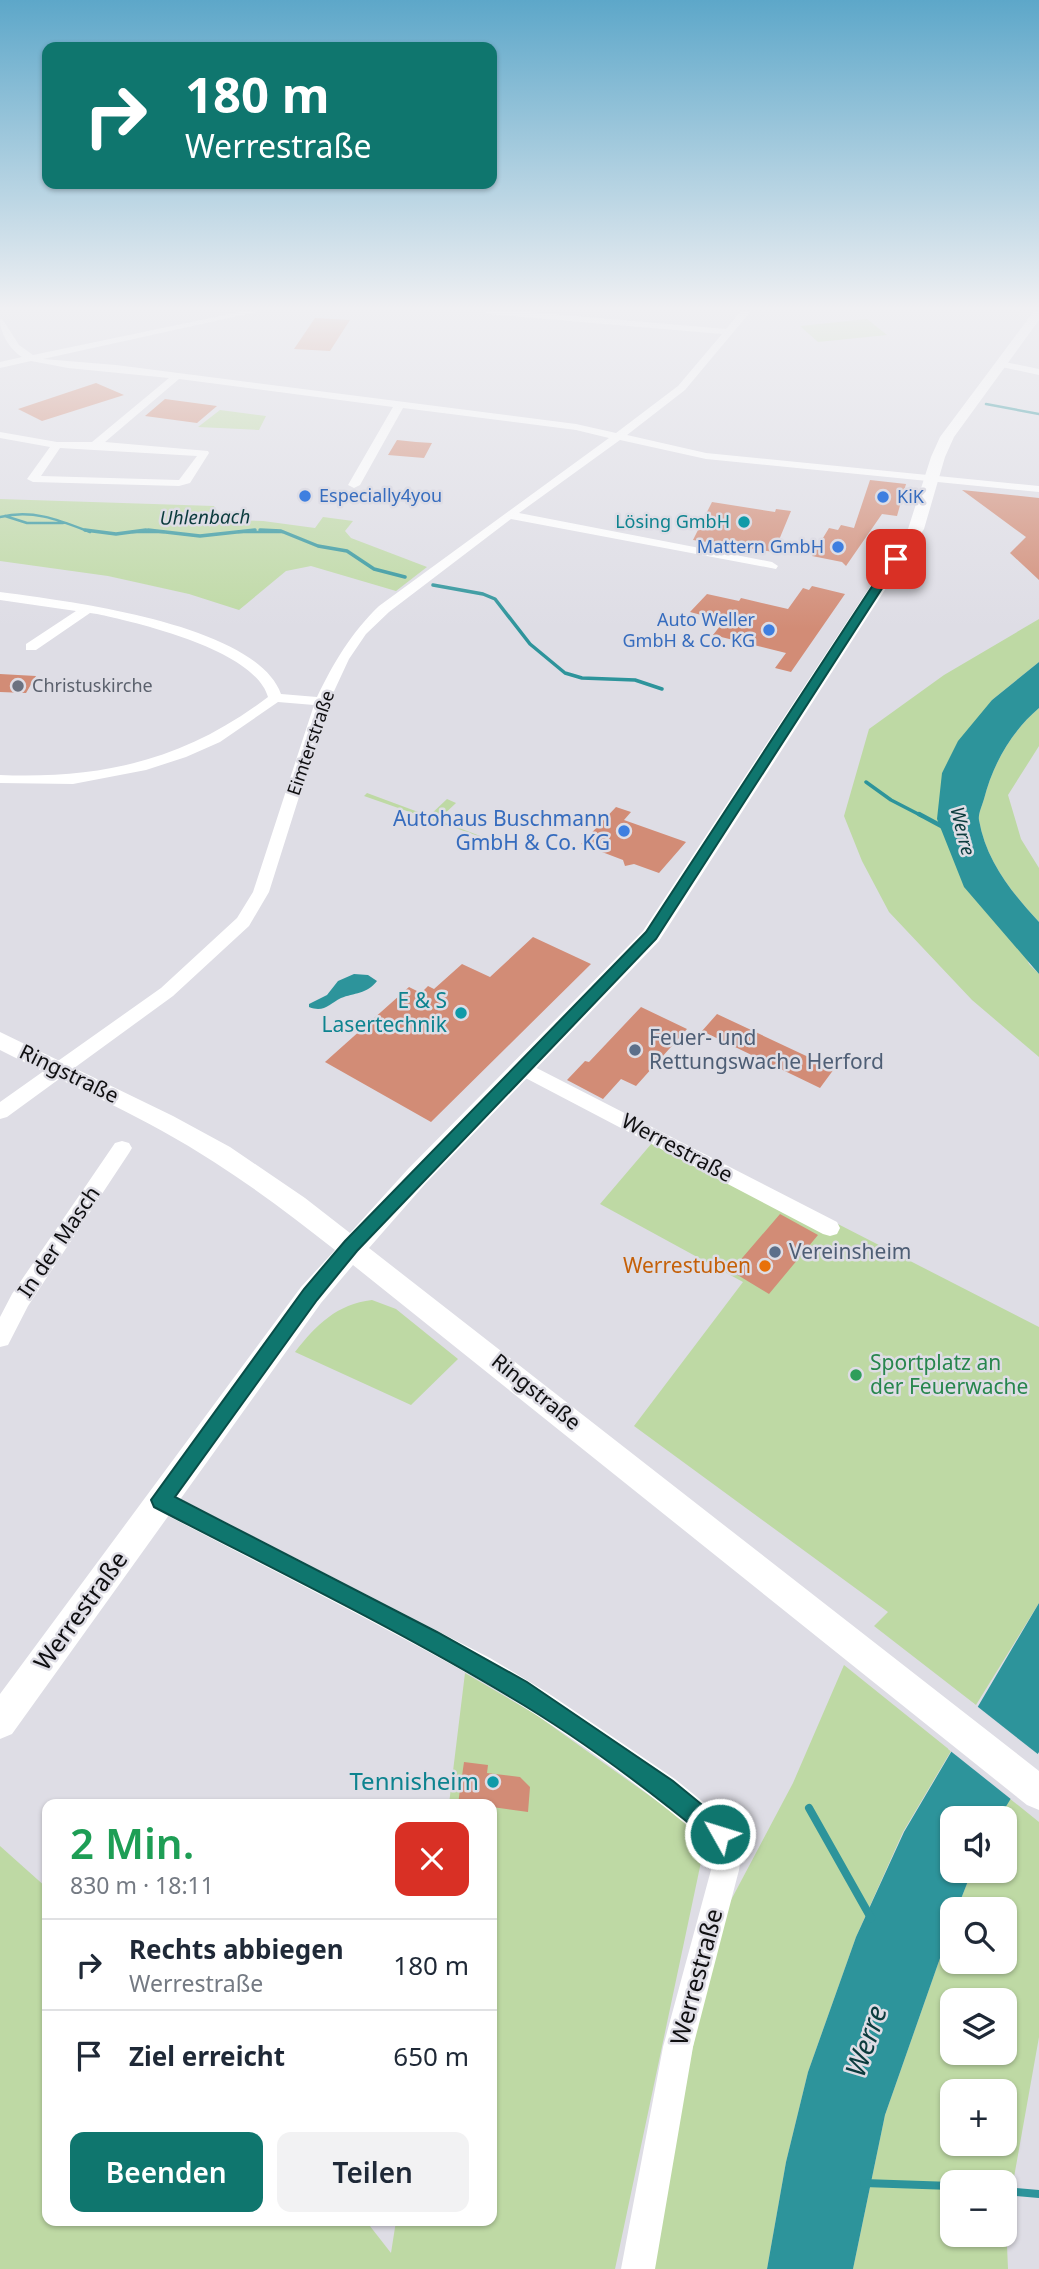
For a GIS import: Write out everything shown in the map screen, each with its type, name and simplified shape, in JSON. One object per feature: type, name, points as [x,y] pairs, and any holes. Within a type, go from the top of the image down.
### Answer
[{"type":"main road","name":"Werrestraße","points":[[0,1723],[311,1295],[351,1246],[651,936],[916,529],[947,437],[962,417]]},
{"type":"main road","name":"Ringstraße","points":[[0,1041],[82,1080],[221,1154],[351,1246],[1039,1793]]},
{"type":"street","points":[[95,445],[128,417]]},
{"type":"street","points":[[354,485],[393,417]]},
{"type":"street","points":[[495,417],[576,427],[706,456],[1039,489]]},
{"type":"street","name":"Eimterstraße","points":[[0,1112],[167,992],[243,922],[261,892],[322,702],[342,659],[368,624],[509,515],[645,417]]},
{"type":"street","points":[[0,435],[57,445],[204,453],[186,481],[179,483],[33,479],[57,445]]},
{"type":"street","points":[[509,515],[772,566]]},
{"type":"street","points":[[0,596],[149,622],[213,643],[263,676],[273,687],[275,698]]},
{"type":"street","points":[[31,647],[85,610]]},
{"type":"street","points":[[0,779],[84,778],[158,762],[221,736],[275,698],[322,702]]},
{"type":"street","name":"Werrestraße","points":[[523,1068],[830,1228]]},
{"type":"street","name":"In der Masch","points":[[0,1338],[20,1300],[122,1148]]},
{"type":"street","name":"Werrestraße","points":[[161,1500],[492,1674],[539,1702],[665,1789],[720,1834],[728,1849],[725,1870],[678,2047],[638,2269]]},
{"type":"green space","points":[[211,417],[266,417],[259,430],[198,427]]},
{"type":"green space","points":[[0,499],[214,506],[222,520],[263,521],[315,528],[323,517],[353,521],[345,531],[351,538],[427,567],[396,591],[311,566],[286,571],[239,610],[189,594],[108,576],[0,561]]},
{"type":"green space","points":[[1039,619],[1039,662],[992,700],[942,773],[1029,964],[1039,974],[1039,1057],[972,1000],[889,912],[862,861],[844,816],[869,729],[944,675]]},
{"type":"green space","points":[[1039,708],[1039,746],[1008,795],[1021,839],[1039,868],[1039,922],[1019,900],[994,863],[982,835],[979,818],[992,773],[1004,749],[1020,727]]},
{"type":"green space","points":[[367,793],[429,816],[447,799],[456,803],[438,820],[504,845],[364,796]]},
{"type":"green space","name":"Sportplatz an der Feuerwache","points":[[652,1143],[793,1201],[1039,1327],[1039,1603],[976,1705],[874,1626],[888,1612],[634,1426],[743,1282],[600,1204]]},
{"type":"green space","points":[[372,1300],[396,1309],[458,1359],[411,1405],[295,1352],[328,1317],[348,1306]]},
{"type":"green space","points":[[844,1665],[951,1751],[903,1832],[856,1937],[808,2072],[786,2162],[767,2269],[643,2269],[722,1917],[793,1783]]},
{"type":"green space","points":[[465,1673],[535,1714],[685,1821],[701,1862],[615,2269],[0,2269],[0,1846],[42,1884],[42,2226],[370,2226],[391,2253],[395,2226],[497,2226],[497,1799],[450,1799]]},
{"type":"green space","points":[[1009,1798],[1039,1822],[1039,2037],[1015,2170],[940,2170],[940,2247],[1007,2247],[1008,2269],[853,2269],[885,2115],[940,1958],[940,1974],[1017,1974],[1017,1897],[962,1897],[967,1883],[1017,1883],[1017,1806],[1005,1806]]},
{"type":"water","name":"Werre","points":[[1039,662],[1039,708],[1020,727],[1004,749],[992,773],[979,818],[982,835],[994,863],[1019,900],[1039,922],[1039,974],[964,887],[937,819],[942,773],[958,741],[992,700]]},
{"type":"water","points":[[354,974],[368,975],[377,981],[365,991],[341,998],[326,1007],[309,1007],[309,1004],[327,995],[338,981]]},
{"type":"water","name":"Werre","points":[[1039,1603],[1039,1752],[1006,1806],[940,1806],[940,1883],[967,1883],[962,1897],[940,1897],[940,1958],[885,2115],[853,2269],[767,2269],[786,2162],[808,2072],[856,1937],[904,1832]]},
{"type":"pier","points":[[973,1703],[1039,1755],[1012,1800],[948,1749]]},
{"type":"building","points":[[34,417],[55,417],[42,421]]},
{"type":"building","points":[[152,417],[204,417],[197,423]]},
{"type":"building","points":[[397,440],[432,443],[424,458],[388,455]]},
{"type":"building","points":[[870,480],[906,484],[897,516],[882,514],[846,566],[842,562],[812,556],[829,528],[838,530],[841,525],[854,528]]},
{"type":"building","points":[[962,490],[1039,498],[1039,580],[1010,553],[1026,537]]},
{"type":"building","name":"Lösing GmbH","points":[[712,502],[775,512],[776,509],[791,511],[774,552],[693,540]]},
{"type":"building","name":"Auto Weller GmbH & Co. KG","points":[[812,586],[845,594],[791,672],[775,668],[786,653],[713,635],[724,621],[690,612],[707,594],[739,601],[741,598],[788,609],[803,588],[809,590]]},
{"type":"building","name":"Christuskirche","points":[[0,674],[36,676],[26,693],[0,692]]},
{"type":"building","name":"Autohaus Buschmann GmbH & Co. KG","points":[[616,807],[631,812],[624,820],[686,842],[659,873],[634,864],[625,866],[623,860],[581,844]]},
{"type":"building","name":"E & S Lasertechnik","points":[[533,937],[591,964],[431,1122],[325,1062],[409,987],[421,993],[428,986],[434,989],[462,964],[490,977]]},
{"type":"building","name":"Feuer- und Rettungswache Herford","points":[[641,1007],[687,1029],[636,1086],[621,1079],[603,1099],[567,1080],[585,1061],[589,1062]]},
{"type":"building","points":[[717,1014],[834,1069],[820,1088],[702,1031]]},
{"type":"building","name":"Vereinsheim","points":[[780,1214],[818,1235],[769,1294],[731,1271]]},
{"type":"building","name":"Tennisheim","points":[[464,1762],[488,1765],[487,1773],[520,1777],[530,1787],[528,1812],[497,1808],[497,1799],[459,1799]]},
{"type":"waterway","name":"Uhlenbach","points":[[5,516],[35,515],[90,532]]},
{"type":"waterway","name":"Uhlenbach","points":[[0,517],[5,516]]},
{"type":"waterway","points":[[5,516],[27,523],[63,523]]},
{"type":"waterway","name":"Uhlenbach","points":[[85,530],[116,534],[146,530]]},
{"type":"waterway","name":"Uhlenbach","points":[[148,530],[200,536],[255,530]]},
{"type":"waterway","name":"Uhlenbach","points":[[260,530],[281,531],[318,546],[347,551],[374,569],[405,577]]},
{"type":"waterway","name":"Uhlenbach","points":[[132,532],[164,532]]},
{"type":"waterway","name":"Uhlenbach","points":[[238,532],[283,532]]},
{"type":"waterway","name":"Uhlenbach","points":[[433,585],[483,594],[495,599],[530,644],[565,673],[582,678],[635,680],[662,689]]},
{"type":"waterway","name":"Uhlenbach","points":[[866,782],[891,800],[922,816]]},
{"type":"waterway","name":"Uhlenbach","points":[[919,814],[945,828]]},
{"type":"waterway","points":[[809,1808],[871,1918]]},
{"type":"waterway","points":[[864,2183],[940,2186]]},
{"type":"waterway","points":[[1017,2192],[1039,2194]]},
{"type":"place","name":"Especially4you","points":[[305,496]]},
{"type":"place","name":"KiK","points":[[883,497]]},
{"type":"place","name":"Lösing GmbH","points":[[744,522]]},
{"type":"place","name":"Mattern GmbH","points":[[838,547]]},
{"type":"place","name":"Auto Weller GmbH & Co. KG","points":[[769,630]]},
{"type":"place","name":"Christuskirche","points":[[18,686]]},
{"type":"place","name":"Autohaus Buschmann GmbH & Co. KG","points":[[624,831]]},
{"type":"place","name":"E & S Lasertechnik","points":[[461,1013]]},
{"type":"place","name":"Feuer- und Rettungswache Herford","points":[[635,1050]]},
{"type":"place","name":"Vereinsheim","points":[[775,1252]]},
{"type":"place","name":"Werrestuben","points":[[765,1266]]},
{"type":"place","name":"Sportplatz an der Feuerwache","points":[[856,1375]]},
{"type":"place","name":"Tennisheim","points":[[493,1782]]},
{"type":"route","points":[[720,1834],[665,1789],[539,1702],[481,1667],[161,1500],[311,1295],[351,1246],[651,936],[896,559]]}]
